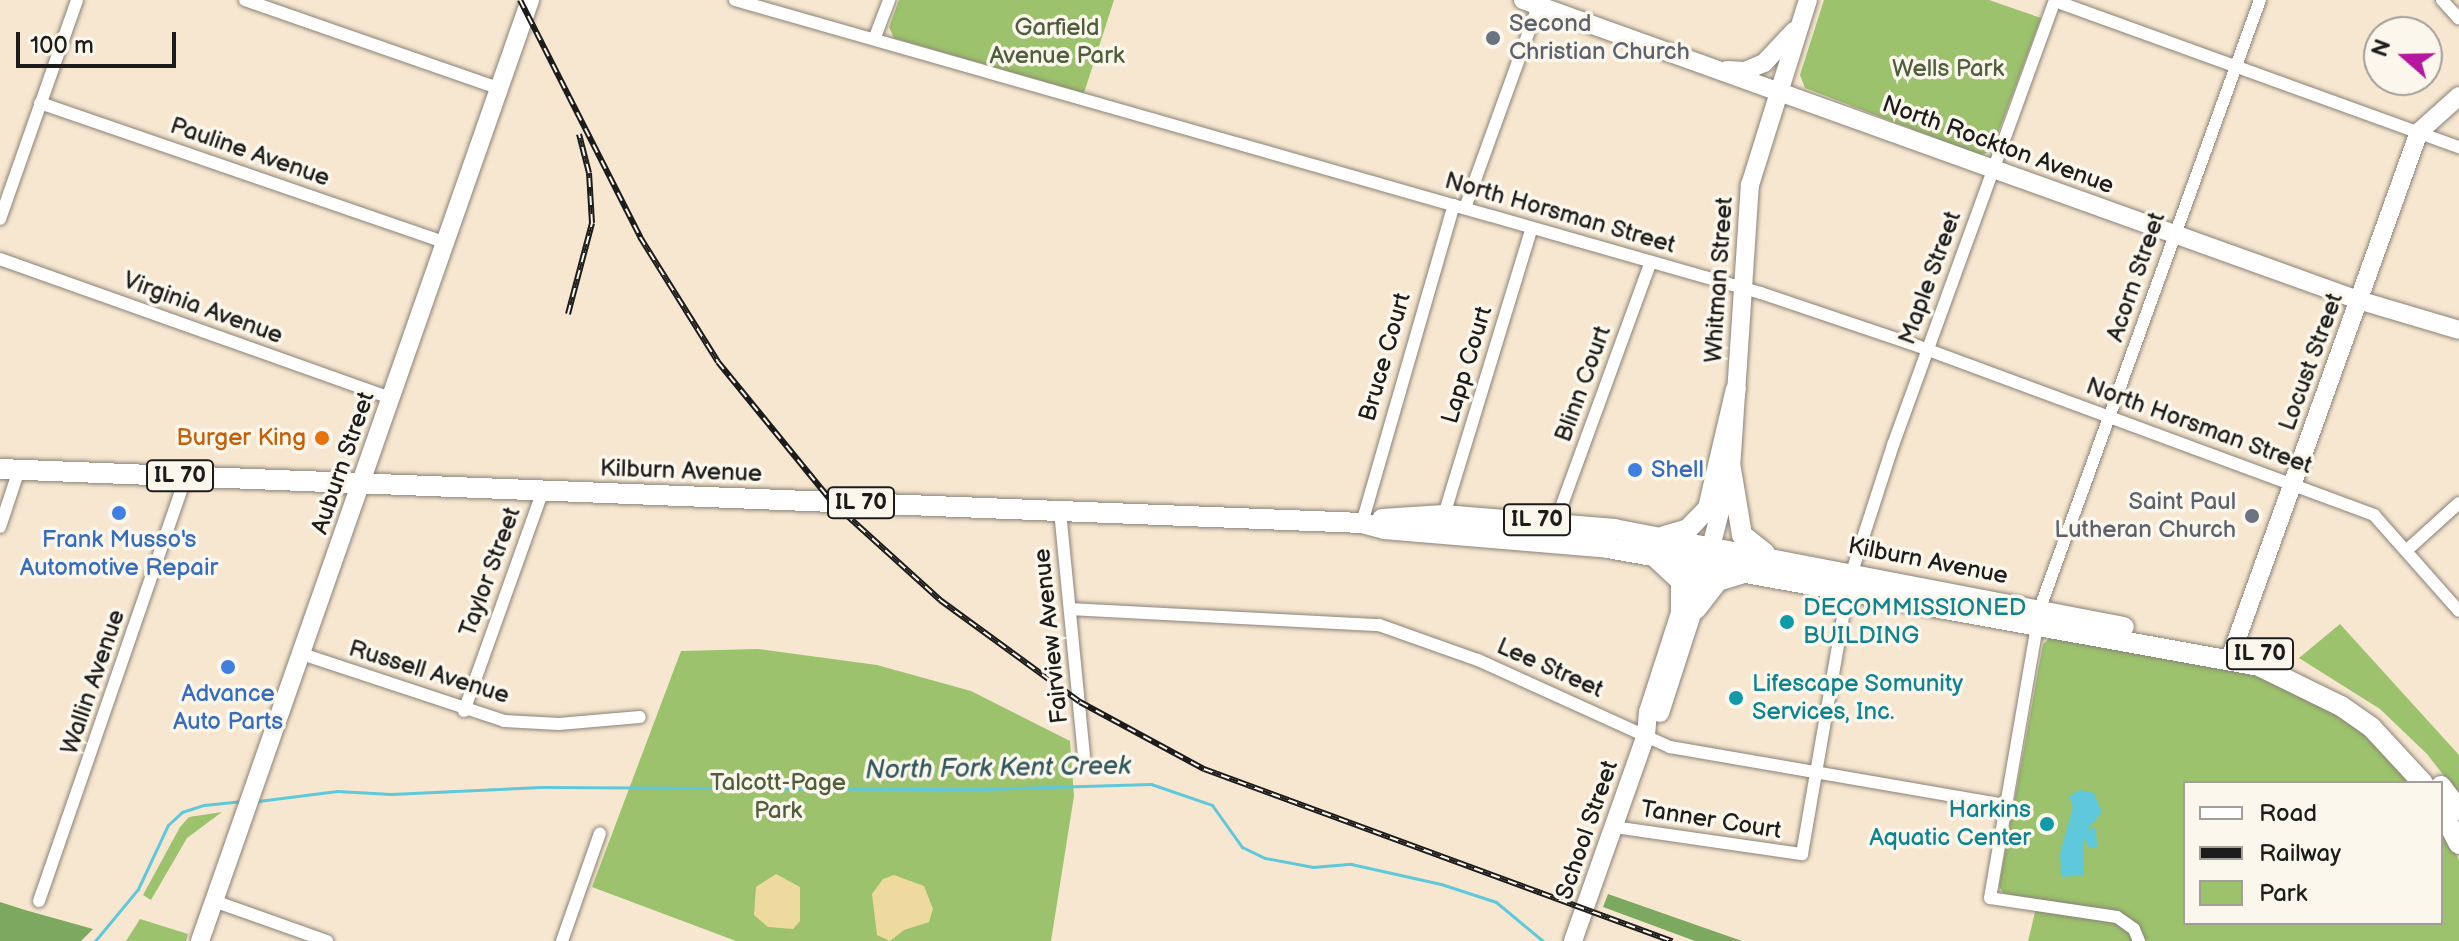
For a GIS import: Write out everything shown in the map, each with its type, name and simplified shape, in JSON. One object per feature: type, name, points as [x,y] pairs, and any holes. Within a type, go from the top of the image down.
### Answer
[{"type":"main road","name":"Auburn Street","points":[[200,941],[530,0]]},
{"type":"main road","name":"Whitman Street","points":[[1706,558],[1731,469],[1750,185],[1808,0]]},
{"type":"main road","name":"North Rockton Avenue","points":[[1530,3],[2358,300],[2459,330]]},
{"type":"main road","points":[[1710,68],[1755,68],[1784,45],[1802,19]]},
{"type":"main road","name":"Locust Street","points":[[2232,652],[2419,132],[2459,96]]},
{"type":"main road","points":[[1736,389],[1708,508],[1688,529],[1654,546],[1677,574],[1688,609],[1718,581],[1752,574]]},
{"type":"main road","points":[[1731,469],[1742,535],[1775,558]]},
{"type":"main road","name":"Kilburn Avenue","points":[[10,470],[1362,523],[1654,546]]},
{"type":"main road","name":"Kilburn Avenue","points":[[1362,523],[1444,515],[1556,521],[1706,558],[1752,574],[1850,582],[2294,666],[2332,685],[2400,737],[2437,781]]},
{"type":"main road","name":"Kilburn Avenue","points":[[1706,558],[1775,558],[1850,582]]},
{"type":"main road","name":"School Street","points":[[1573,941],[1646,735],[1658,719],[1688,609],[1706,558]]},
{"type":"main road","name":"Kilburn Avenue","points":[[2232,652],[2341,706],[2372,728],[2421,781]]},
{"type":"main road","name":"Kilburn Avenue","points":[[2443,788],[2459,810]]},
{"type":"main road","points":[[2443,813],[2459,844]]},
{"type":"street","points":[[0,219],[77,0]]},
{"type":"street","points":[[245,0],[500,89]]},
{"type":"street","name":"North Horsman Street","points":[[735,0],[875,37],[1743,288],[1928,349],[2374,515],[2459,611]]},
{"type":"street","points":[[875,37],[889,0]]},
{"type":"street","points":[[2055,0],[2459,147]]},
{"type":"street","name":"Maple Street","points":[[1802,854],[1850,582],[1928,349],[2055,0]]},
{"type":"street","name":"Acorn Street","points":[[2139,941],[2134,929],[2117,917],[1990,898],[2038,617],[2260,0]]},
{"type":"street","points":[[2442,0],[2459,19]]},
{"type":"street","name":"Bruce Court","points":[[1362,523],[1459,206],[1530,3]]},
{"type":"street","name":"Pauline Avenue","points":[[40,103],[446,243]]},
{"type":"street","name":"Lapp Court","points":[[1444,515],[1532,228]]},
{"type":"street","name":"Virginia Avenue","points":[[0,259],[390,398]]},
{"type":"street","name":"Blinn Court","points":[[1556,521],[1651,262]]},
{"type":"street","points":[[0,527],[10,470]]},
{"type":"street","name":"Wallin Avenue","points":[[39,901],[186,476]]},
{"type":"street","name":"Taylor Street","points":[[464,711],[542,493]]},
{"type":"street","points":[[2407,550],[2459,503]]},
{"type":"street","name":"Fairview Avenue","points":[[1060,511],[1084,756]]},
{"type":"street","name":"Lee Street","points":[[1070,609],[1379,625],[1478,660],[1670,747],[2006,805]]},
{"type":"street","name":"Russell Avenue","points":[[302,654],[464,711],[504,721],[559,724],[640,717]]},
{"type":"street","name":"Tanner Court","points":[[1614,827],[1802,854]]},
{"type":"street","points":[[562,941],[600,833]]},
{"type":"street","points":[[214,901],[327,941]]},
{"type":"green space","name":"Garfield Avenue Park","points":[[899,0],[1114,0],[1084,93],[894,38],[889,27]]},
{"type":"green space","name":"Wells Park","points":[[1824,0],[1989,0],[2041,18],[1991,152],[1980,155],[1805,88],[1800,75]]},
{"type":"green space","points":[[2340,624],[2459,755],[2459,795],[2427,754],[2380,709],[2299,658]]},
{"type":"green space","points":[[2050,638],[2246,669],[2351,721],[2413,781],[2183,781],[2183,925],[2443,925],[2443,827],[2459,860],[2459,941],[2028,941],[2038,900],[2003,893],[1999,886],[2043,644]]},
{"type":"green space","name":"Talcott-Page Park","points":[[758,649],[877,665],[971,691],[1070,741],[1074,796],[1051,941],[736,941],[592,887],[681,651]]},
{"type":"green space","points":[[222,812],[187,838],[151,900],[143,895],[180,827],[189,817]]},
{"type":"green space","points":[[1608,894],[1742,941],[1695,941],[1603,907]]},
{"type":"green space","points":[[0,902],[93,929],[81,941],[0,941]]},
{"type":"green space","points":[[140,919],[188,934],[186,941],[126,941]]},
{"type":"sand","points":[[776,874],[800,887],[800,921],[793,929],[768,927],[754,915],[756,887]]},
{"type":"sand","points":[[894,875],[924,886],[933,909],[929,922],[904,930],[890,941],[877,935],[872,894],[883,879]]},
{"type":"water","points":[[2080,790],[2094,793],[2102,812],[2088,829],[2096,828],[2097,847],[2089,848],[2084,839],[2084,875],[2061,877],[2060,853],[2073,807],[2069,796]]},
{"type":"waterway","name":"North Fork Kent Creek","points":[[258,801],[337,791],[391,794],[541,787],[982,789],[1151,784],[1212,805],[1242,847],[1265,858],[1313,867],[1351,864],[1441,884],[1496,902],[1543,941]]},
{"type":"waterway","name":"North Fork Kent Creek","points":[[95,941],[138,889],[168,825],[182,812],[204,805],[243,801]]},
{"type":"railway","points":[[520,0],[640,237],[718,362],[832,502],[940,600],[1080,702],[1204,769],[1672,941]]},
{"type":"railway","points":[[568,314],[592,223],[589,173],[579,134]]},
{"type":"place","name":"Second Christian Church","points":[[1493,38]]},
{"type":"place","name":"Burger King","points":[[322,438]]},
{"type":"place","name":"Shell","points":[[1635,470]]},
{"type":"place","name":"Frank Musso's Automotive Repair","points":[[119,513]]},
{"type":"place","name":"Saint Paul Lutheran Church","points":[[2252,516]]},
{"type":"place","name":"DECOMMISSIONED BUILDING","points":[[1787,622]]},
{"type":"place","name":"Advance Auto Parts","points":[[228,667]]},
{"type":"place","name":"Lifescape Somunity Services, Inc.","points":[[1736,698]]},
{"type":"place","name":"Harkins Aquatic Center","points":[[2047,824]]}]
